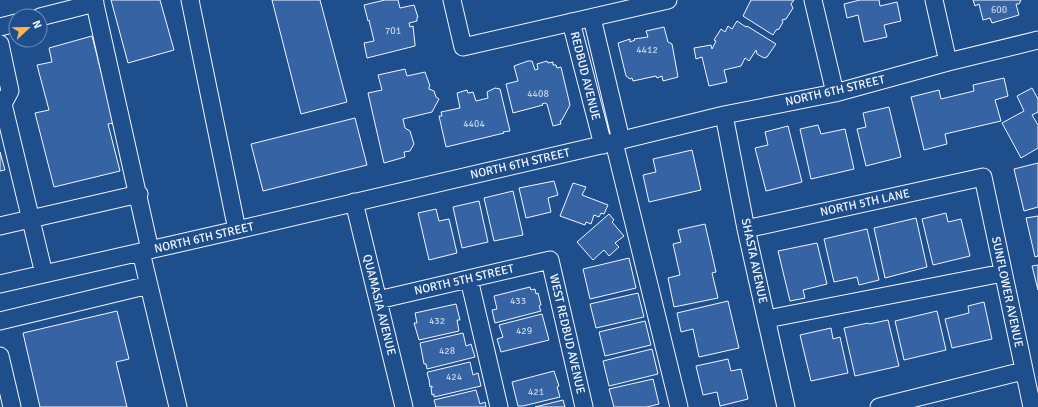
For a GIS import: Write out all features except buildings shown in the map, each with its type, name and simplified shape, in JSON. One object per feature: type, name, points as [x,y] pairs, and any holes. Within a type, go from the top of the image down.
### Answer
[{"type":"street","points":[[190,0],[237,230]]},
{"type":"street","name":"REDBUD AVENUE","points":[[452,0],[463,47],[571,22],[587,85],[613,143]]},
{"type":"street","points":[[571,22],[668,0]]},
{"type":"street","points":[[813,0],[835,93]]},
{"type":"street","points":[[934,0],[948,62]]},
{"type":"street","points":[[48,15],[95,2],[139,194],[149,285],[178,407]]},
{"type":"street","name":"REDBUD AVENUE","points":[[592,18],[607,81],[613,143]]},
{"type":"street","name":"NORTH 6TH STREET","points":[[0,284],[613,143],[724,115],[835,93],[948,62],[1038,40]]},
{"type":"street","points":[[0,44],[10,91],[2,104],[44,274]]},
{"type":"street","points":[[587,85],[607,81]]},
{"type":"street","name":"SHASTA AVENUE","points":[[724,115],[746,229],[786,407]]},
{"type":"street","points":[[613,143],[679,407]]},
{"type":"street","name":"NORTH 5TH LANE","points":[[746,229],[983,178]]},
{"type":"street","name":"SUNFLOWER AVENUE","points":[[983,178],[1023,371],[1032,407]]},
{"type":"street","points":[[0,226],[139,194]]},
{"type":"street","name":"QUAMASIA AVENUE","points":[[354,202],[404,407]]},
{"type":"street","name":"NORTH 5TH STREET","points":[[378,300],[550,260]]},
{"type":"street","name":"WEST REDBUD AVENUE","points":[[550,260],[584,407]]},
{"type":"street","points":[[767,319],[1003,273]]},
{"type":"street","points":[[469,279],[499,407]]},
{"type":"street","points":[[0,321],[149,285]]},
{"type":"street","points":[[0,356],[12,407]]},
{"type":"street","points":[[879,407],[1023,371]]}]
